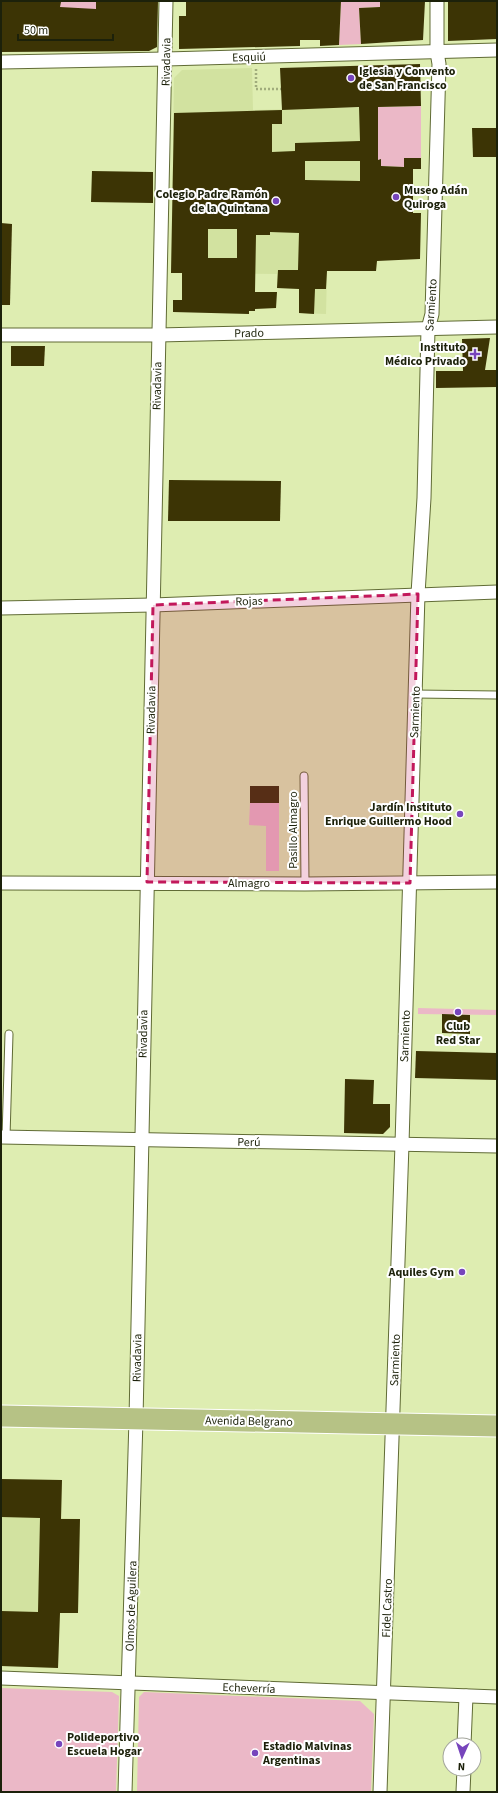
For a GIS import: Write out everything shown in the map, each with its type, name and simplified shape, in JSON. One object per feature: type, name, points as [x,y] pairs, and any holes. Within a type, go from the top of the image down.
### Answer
[{"type":"main road","name":"Avenida Belgrano","points":[[1,1416],[497,1426]]},
{"type":"street","name":"Rivadavia","points":[[136,1419],[158,335],[166,59],[166,1]]},
{"type":"street","name":"Sarmiento","points":[[393,1424],[418,594],[424,498],[428,329],[432,314],[440,64],[437,52],[437,1]]},
{"type":"street","name":"Esquiú","points":[[1,62],[497,50]]},
{"type":"street","name":"Prado","points":[[1,335],[158,335],[497,327]]},
{"type":"street","name":"Rojas","points":[[1,608],[153,605],[497,592]]},
{"type":"street","name":"Almagro","points":[[1,883],[147,882],[304,884],[497,882]]},
{"type":"street","name":"Perú","points":[[3,1137],[497,1146]]},
{"type":"street","name":"Olmos de Aguilera","points":[[126,1792],[136,1419]]},
{"type":"street","name":"Fidel Castro","points":[[380,1792],[393,1424]]},
{"type":"street","name":"Echeverría","points":[[1,1678],[497,1697]]},
{"type":"street","points":[[464,1737],[466,1696]]},
{"type":"street","points":[[463,1792],[464,1777]]},
{"type":"lane","points":[[415,694],[497,695]]},
{"type":"lane","name":"Pasillo Almagro","points":[[304,776],[304,884]]},
{"type":"lane","points":[[3,1137],[9,1034]]},
{"type":"path","points":[[256,57],[256,89],[281,89]]},
{"type":"highlighted area","points":[[418,594],[410,883],[147,882],[153,605]]},
{"type":"shaded area","points":[[23,1],[96,1],[96,9],[21,22]]},
{"type":"shaded area","points":[[341,1],[380,1],[380,7],[359,8],[361,44],[339,45]]},
{"type":"shaded area","name":"Colegio Padre Ramón de la Quintana","points":[[252,68],[253,110],[378,107],[378,159],[381,159],[376,271],[327,271],[326,314],[299,313],[299,289],[277,288],[277,274],[171,273],[174,78],[182,70]]},
{"type":"shaded area","points":[[421,106],[421,158],[404,158],[404,167],[381,166],[381,160],[378,160],[378,107]]},
{"type":"shaded area","points":[[250,803],[279,803],[279,871],[266,871],[266,826],[249,825]]},
{"type":"shaded area","name":"Club Red Star","points":[[418,1008],[497,1010],[497,1015],[418,1014]]},
{"type":"shaded area","points":[[1,1479],[62,1480],[61,1518],[80,1519],[78,1613],[60,1613],[58,1668],[1,1666]]},
{"type":"shaded area","name":"Polideportivo Escuela Hogar","points":[[1,1688],[112,1692],[119,1696],[116,1792],[1,1792]]},
{"type":"shaded area","name":"Estadio Malvinas Argentinas","points":[[144,1692],[360,1701],[374,1714],[371,1792],[137,1792],[139,1697]]},
{"type":"building","points":[[1,1],[61,2],[60,7],[96,9],[96,1],[158,1],[157,47],[149,51],[1,52]]},
{"type":"building","points":[[186,1],[341,1],[339,45],[320,46],[320,40],[300,40],[300,46],[179,49],[179,16],[186,16]]},
{"type":"building","points":[[380,1],[425,1],[423,40],[361,44],[359,8],[380,7]]},
{"type":"building","points":[[448,1],[497,1],[497,39],[448,41]]},
{"type":"building","name":"Colegio Padre Ramón de la Quintana","points":[[420,64],[421,106],[378,107],[378,160],[381,159],[381,166],[404,167],[404,158],[421,158],[421,169],[413,169],[413,213],[421,213],[420,259],[377,261],[376,271],[327,271],[326,289],[315,289],[314,314],[299,313],[299,289],[277,288],[278,270],[298,270],[299,233],[270,232],[270,235],[256,235],[255,292],[277,292],[276,308],[255,309],[255,311],[249,311],[249,314],[173,312],[173,300],[182,300],[182,273],[171,273],[174,113],[282,110],[280,68]],"holes":[[[359,107],[360,141],[295,143],[295,151],[272,152],[272,124],[282,124],[282,110]],[[305,161],[360,161],[360,181],[305,180]],[[208,229],[237,229],[237,258],[208,258]]]},
{"type":"building","points":[[472,128],[497,128],[497,157],[473,157]]},
{"type":"building","points":[[92,171],[153,172],[153,203],[91,202]]},
{"type":"building","points":[[1,223],[12,224],[10,305],[1,305]]},
{"type":"building","name":"Instituto Médico Privado","points":[[490,338],[485,370],[497,370],[497,387],[436,388],[436,371],[463,371],[462,339]]},
{"type":"building","points":[[11,346],[45,346],[44,366],[11,366]]},
{"type":"building","points":[[169,480],[281,481],[280,521],[168,521]]},
{"type":"building","points":[[250,786],[279,786],[279,803],[250,803]]},
{"type":"building","points":[[442,1014],[470,1015],[470,1034],[442,1033]]},
{"type":"building","points":[[416,1051],[497,1053],[497,1080],[415,1078]]},
{"type":"building","points":[[345,1079],[374,1080],[373,1104],[390,1104],[390,1127],[383,1134],[344,1133]]},
{"type":"building","points":[[1,1479],[62,1480],[61,1519],[80,1519],[78,1613],[60,1613],[58,1668],[1,1666],[1,1611],[38,1612],[40,1518],[1,1517]]},
{"type":"place","name":"Iglesia y Convento de San Francisco","points":[[351,78]]},
{"type":"place","name":"Museo Adán Quiroga","points":[[396,197]]},
{"type":"place","name":"Colegio Padre Ramón de la Quintana","points":[[276,201]]},
{"type":"place","name":"Instituto Médico Privado","points":[[475,354]]},
{"type":"place","name":"Jardín Instituto Enrique Guillermo Hood","points":[[460,814]]},
{"type":"place","name":"Club Red Star","points":[[458,1012]]},
{"type":"place","name":"Aquiles Gym","points":[[462,1272]]},
{"type":"place","name":"Polideportivo Escuela Hogar","points":[[59,1744]]},
{"type":"place","name":"Estadio Malvinas Argentinas","points":[[255,1753]]}]
